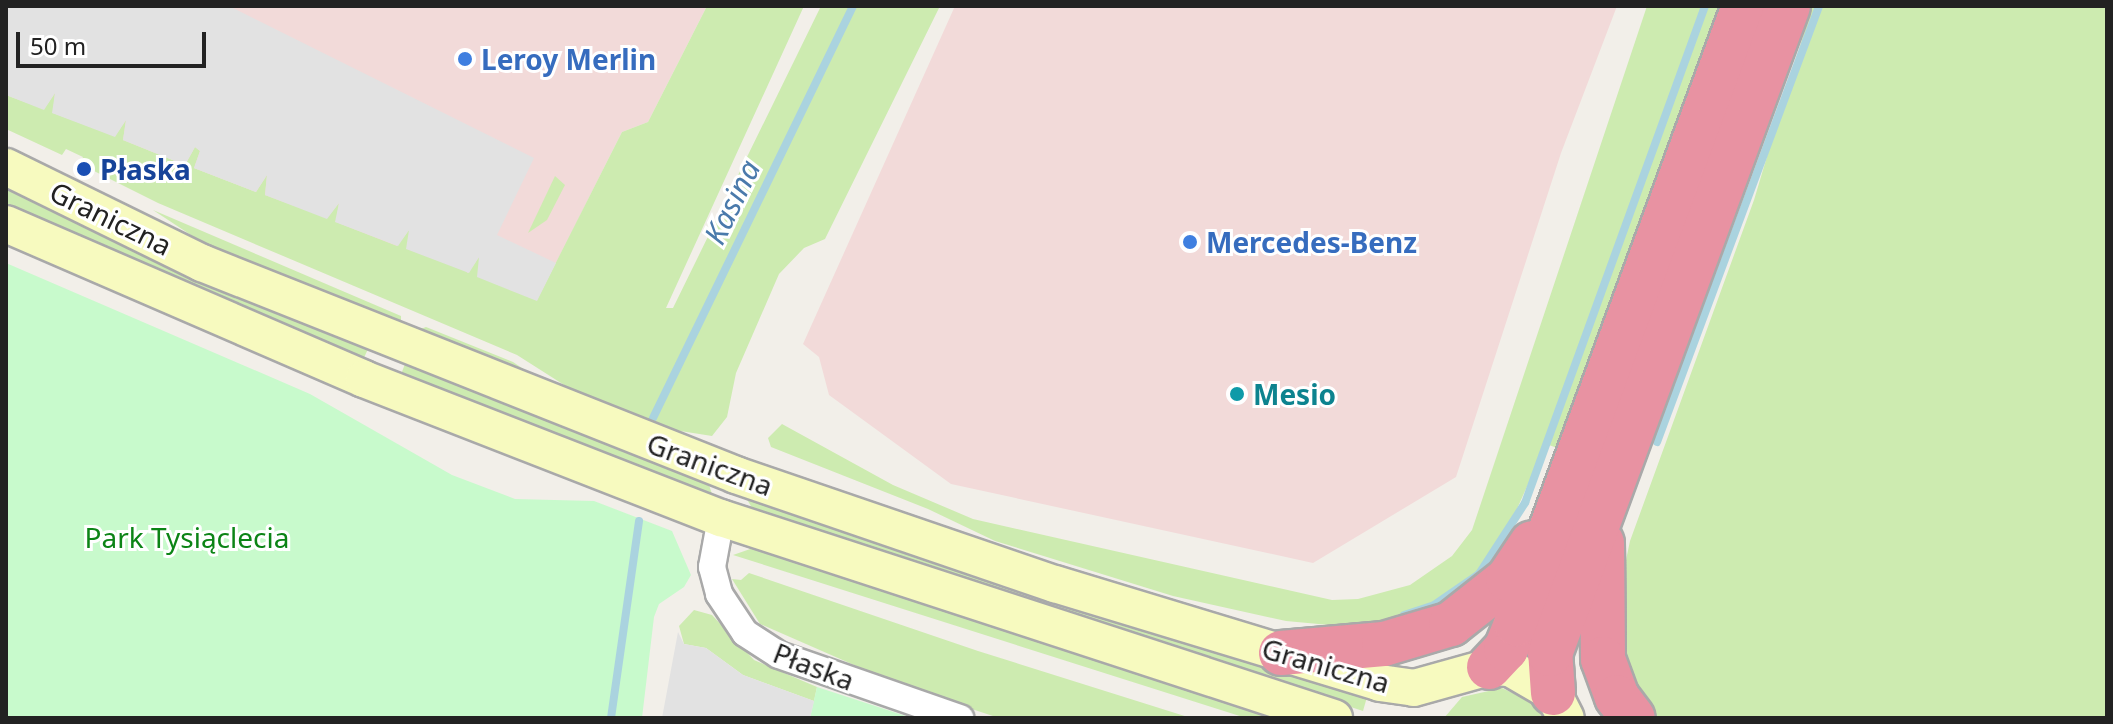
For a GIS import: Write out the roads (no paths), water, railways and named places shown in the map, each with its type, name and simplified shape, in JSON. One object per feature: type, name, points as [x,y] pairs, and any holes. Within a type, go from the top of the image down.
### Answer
[{"type":"highway","points":[[1559,705],[1548,660],[1584,502],[1744,6]]},
{"type":"highway","points":[[1489,667],[1506,649],[1584,502],[1788,6]]},
{"type":"highway","points":[[1281,653],[1384,644],[1451,624],[1508,579],[1584,502]]},
{"type":"highway","points":[[1584,502],[1603,659],[1617,697],[1633,718]]},
{"type":"main road","name":"Graniczna","points":[[6,167],[202,263],[652,443],[1055,584],[1380,683],[1414,688],[1439,684],[1489,667]]},
{"type":"main road","name":"Graniczna","points":[[6,224],[364,379],[721,518],[1334,718]]},
{"type":"main road","points":[[1489,667],[1527,675],[1559,705]]},
{"type":"main road","points":[[1419,718],[1439,684]]},
{"type":"street","name":"Płaska","points":[[721,518],[712,567],[719,594],[745,633],[779,655],[960,718]]},
{"type":"waterway","name":"Kasina","points":[[653,418],[853,6]]},
{"type":"waterway","points":[[1404,615],[1434,605],[1479,574],[1525,503],[1705,6]]},
{"type":"waterway","points":[[1657,442],[1819,6]]},
{"type":"waterway","name":"Kasina","points":[[611,718],[639,521]]},
{"type":"place","name":"Leroy Merlin","points":[[465,59]]},
{"type":"place","name":"Płaska","points":[[84,169]]},
{"type":"place","name":"Mercedes-Benz","points":[[1190,242]]},
{"type":"place","name":"Mesio","points":[[1237,394]]},
{"type":"park label","name":"Park Tysiąclecia","points":[[187,537]]}]
